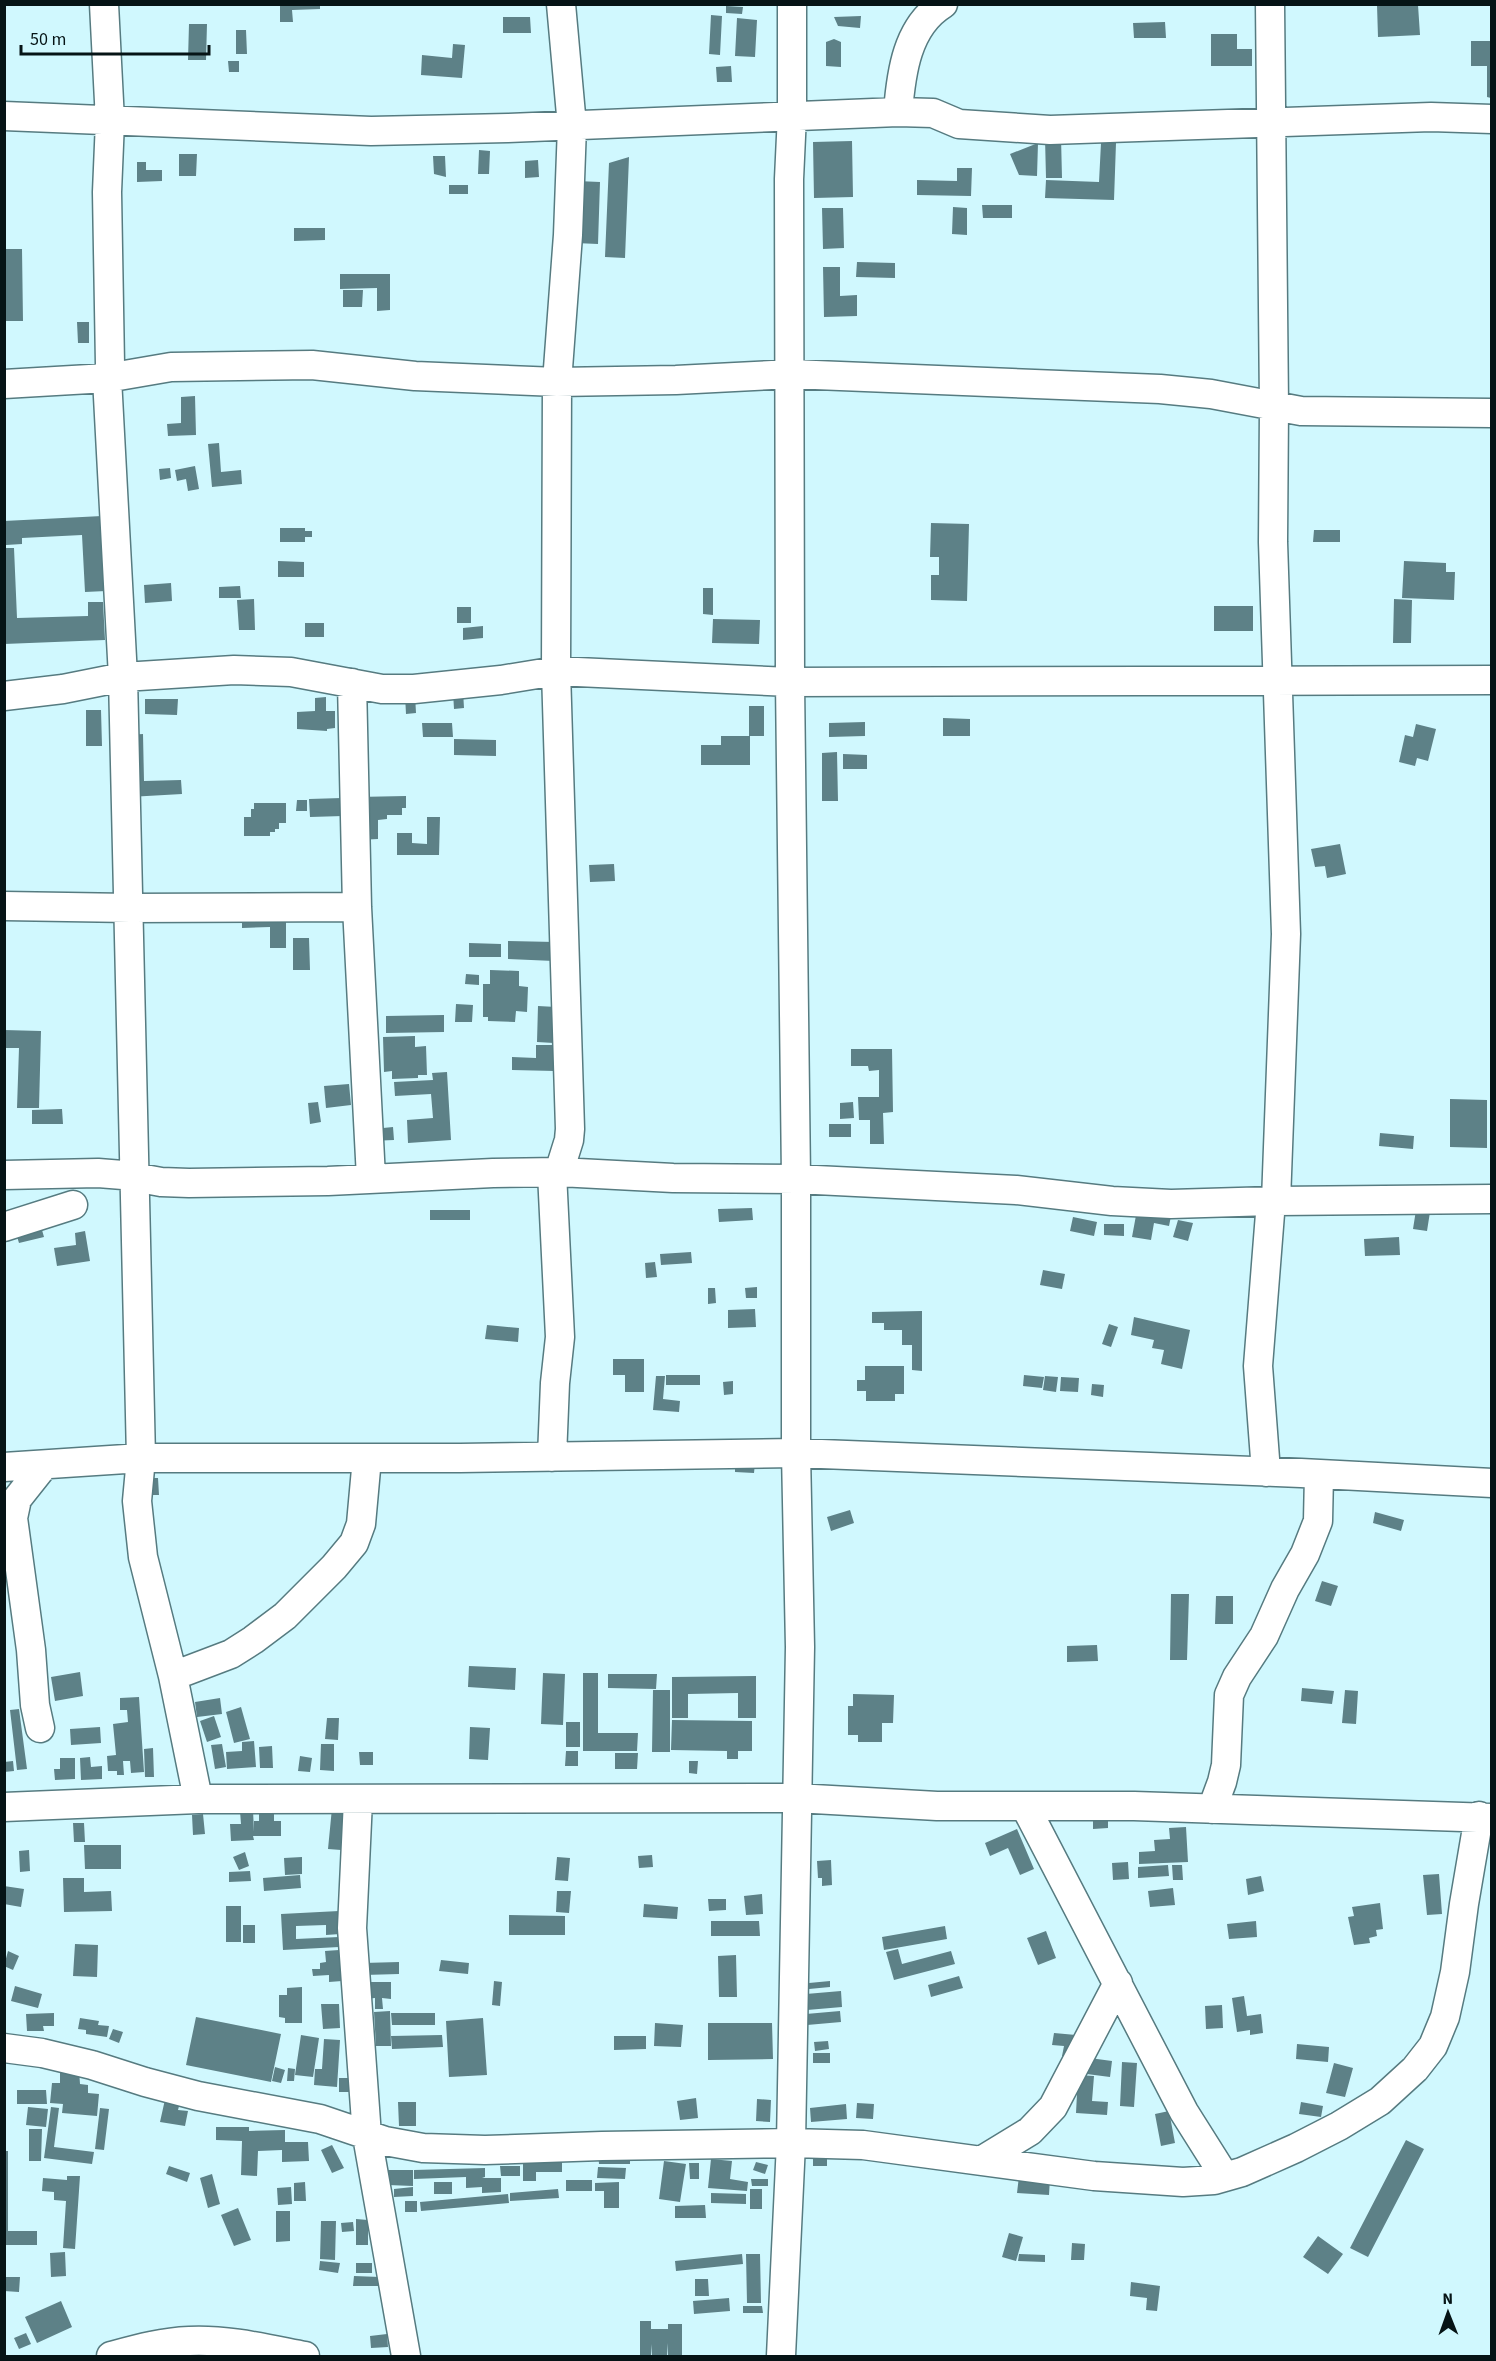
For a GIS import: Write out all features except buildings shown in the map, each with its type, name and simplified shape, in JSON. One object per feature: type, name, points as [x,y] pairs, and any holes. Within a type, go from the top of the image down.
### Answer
[{"type":"street","points":[[104,4],[110,121],[107,192],[110,365],[107,378],[123,677],[136,1178],[141,1458],[137,1501],[143,1557],[172,1676],[198,1799]]},
{"type":"street","points":[[552,1457],[555,1383],[560,1337],[555,1173],[570,1140],[556,671],[558,382],[568,235],[572,126],[561,4]]},
{"type":"street","points":[[781,2356],[791,2143],[800,1647],[796,1453],[796,1179],[790,682],[789,179],[792,115],[792,4]]},
{"type":"street","points":[[898,112],[900,85],[916,30],[930,12],[943,4]]},
{"type":"street","points":[[1266,1472],[1258,1366],[1274,1201],[1286,934],[1273,542],[1270,4]]},
{"type":"street","points":[[4,116],[370,131],[572,126],[898,112],[933,113],[959,124],[1050,130],[1431,117],[1491,119]]},
{"type":"street","points":[[4,384],[107,378],[171,367],[312,365],[415,376],[558,382],[676,380],[791,374],[1160,389],[1211,394],[1301,411],[1491,413]]},
{"type":"street","points":[[4,696],[63,689],[123,677],[234,670],[291,672],[382,689],[414,689],[501,680],[556,671],[790,682],[1491,680]]},
{"type":"street","points":[[352,683],[357,907],[371,1178]]},
{"type":"street","points":[[4,906],[357,907]]},
{"type":"street","points":[[4,1175],[98,1173],[161,1182],[189,1183],[328,1182],[371,1178],[555,1173],[673,1178],[796,1179],[1016,1190],[1112,1201],[1171,1204],[1491,1199]]},
{"type":"street","points":[[4,1227],[73,1205]]},
{"type":"street","points":[[4,1467],[141,1458],[552,1457],[796,1453],[1491,1483]]},
{"type":"street","points":[[172,1676],[231,1654],[253,1640],[285,1616],[334,1567],[354,1543],[361,1524],[367,1458]]},
{"type":"street","points":[[40,1728],[35,1705],[31,1650],[9,1519],[17,1499],[44,1465]]},
{"type":"street","points":[[1212,1809],[1226,1765],[1229,1695],[1237,1677],[1264,1636],[1285,1589],[1305,1554],[1318,1521],[1319,1474]]},
{"type":"street","points":[[4,1807],[198,1799],[796,1798],[937,1806],[1212,1809],[1485,1817],[1464,1904],[1455,1972],[1445,2017],[1433,2046],[1415,2069],[1380,2101],[1296,2148],[1242,2172],[1214,2180],[1183,2182],[1094,2176],[863,2145],[791,2143],[485,2150],[423,2148],[367,2136],[320,2120],[198,2096],[42,2053],[4,2048]]},
{"type":"street","points":[[358,1800],[352,1928],[367,2136],[406,2356]]},
{"type":"street","points":[[1025,1806],[1184,2112],[1225,2177]]},
{"type":"street","points":[[981,2161],[1030,2131],[1053,2108],[1118,1983]]},
{"type":"street","points":[[111,2356],[147,2346],[192,2340],[305,2356]]}]
